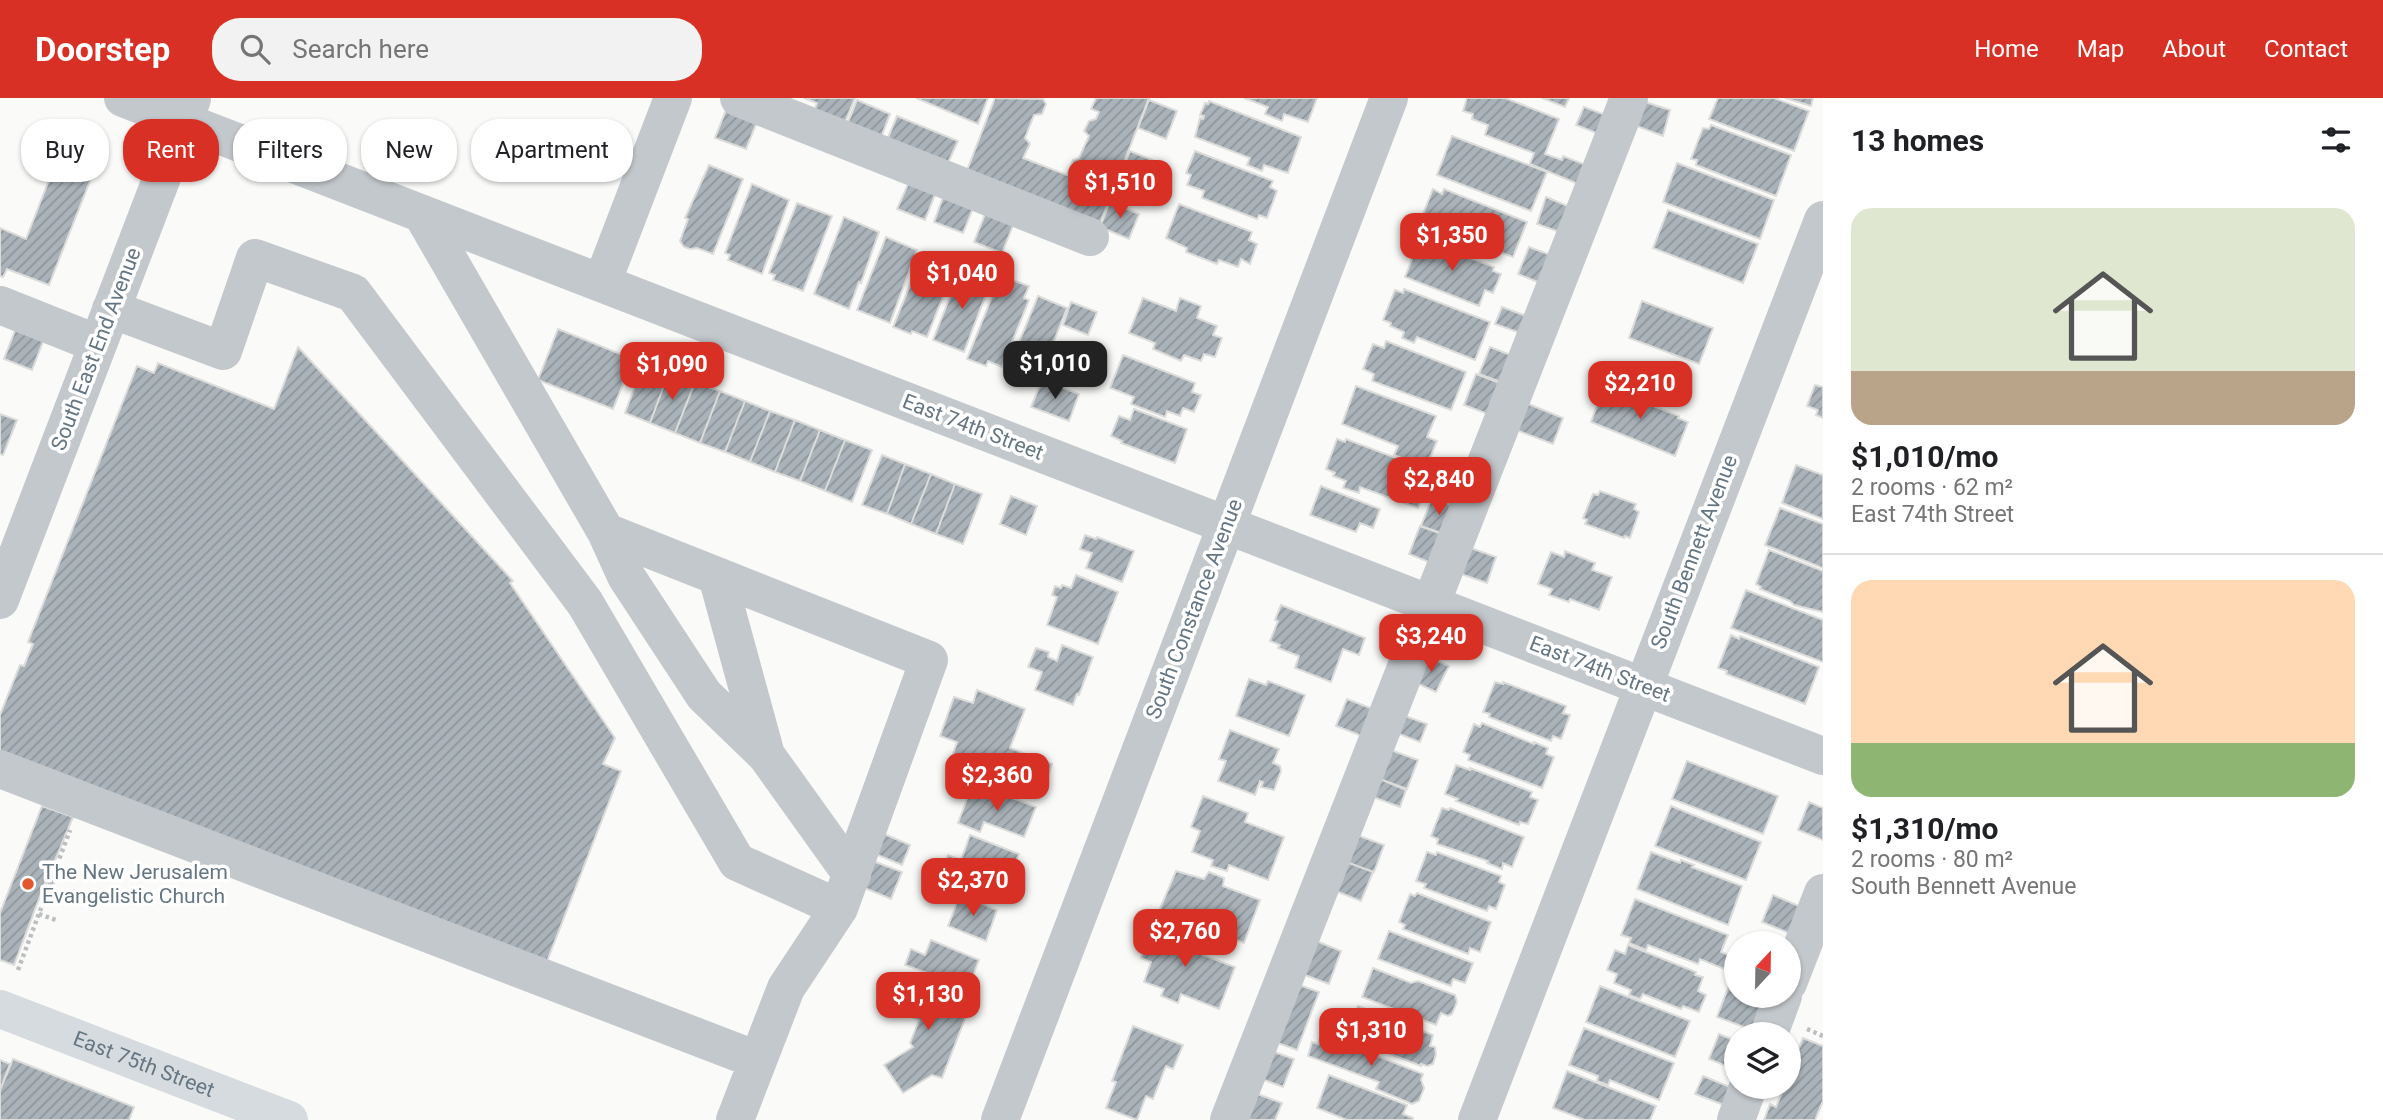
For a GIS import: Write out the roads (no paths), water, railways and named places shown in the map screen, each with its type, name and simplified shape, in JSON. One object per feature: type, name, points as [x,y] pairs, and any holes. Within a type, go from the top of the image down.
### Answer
[{"type":"main road","name":"East 75th Street","points":[[0,1009],[281,1119]]},
{"type":"street","points":[[602,283],[673,98]]},
{"type":"street","points":[[739,98],[1090,237]]},
{"type":"street","name":"South Constance Avenue","points":[[1000,1120],[1389,98]]},
{"type":"street","points":[[1229,1120],[1629,98]]},
{"type":"street","name":"East 74th Street","points":[[127,99],[187,109],[422,214],[1823,756]]},
{"type":"street","name":"South East End Avenue","points":[[0,600],[12,533],[98,344],[187,109]]},
{"type":"street","points":[[422,214],[606,532],[626,576],[704,695],[766,755]]},
{"type":"street","name":"South Bennett Avenue","points":[[1477,1120],[1823,220]]},
{"type":"street","points":[[111,309],[223,351],[255,258],[353,293],[585,603],[737,862],[846,891]]},
{"type":"street","points":[[0,305],[98,344]]},
{"type":"street","points":[[606,532],[929,660],[846,891],[786,988],[735,1120]]},
{"type":"street","points":[[717,576],[766,755],[846,891]]},
{"type":"street","points":[[0,769],[757,1060]]},
{"type":"street","points":[[1801,950],[1823,893]]},
{"type":"street","points":[[1735,1120],[1743,1099]]},
{"type":"place","name":"The New Jerusalem Evangelistic Church","points":[[28,884]]}]
